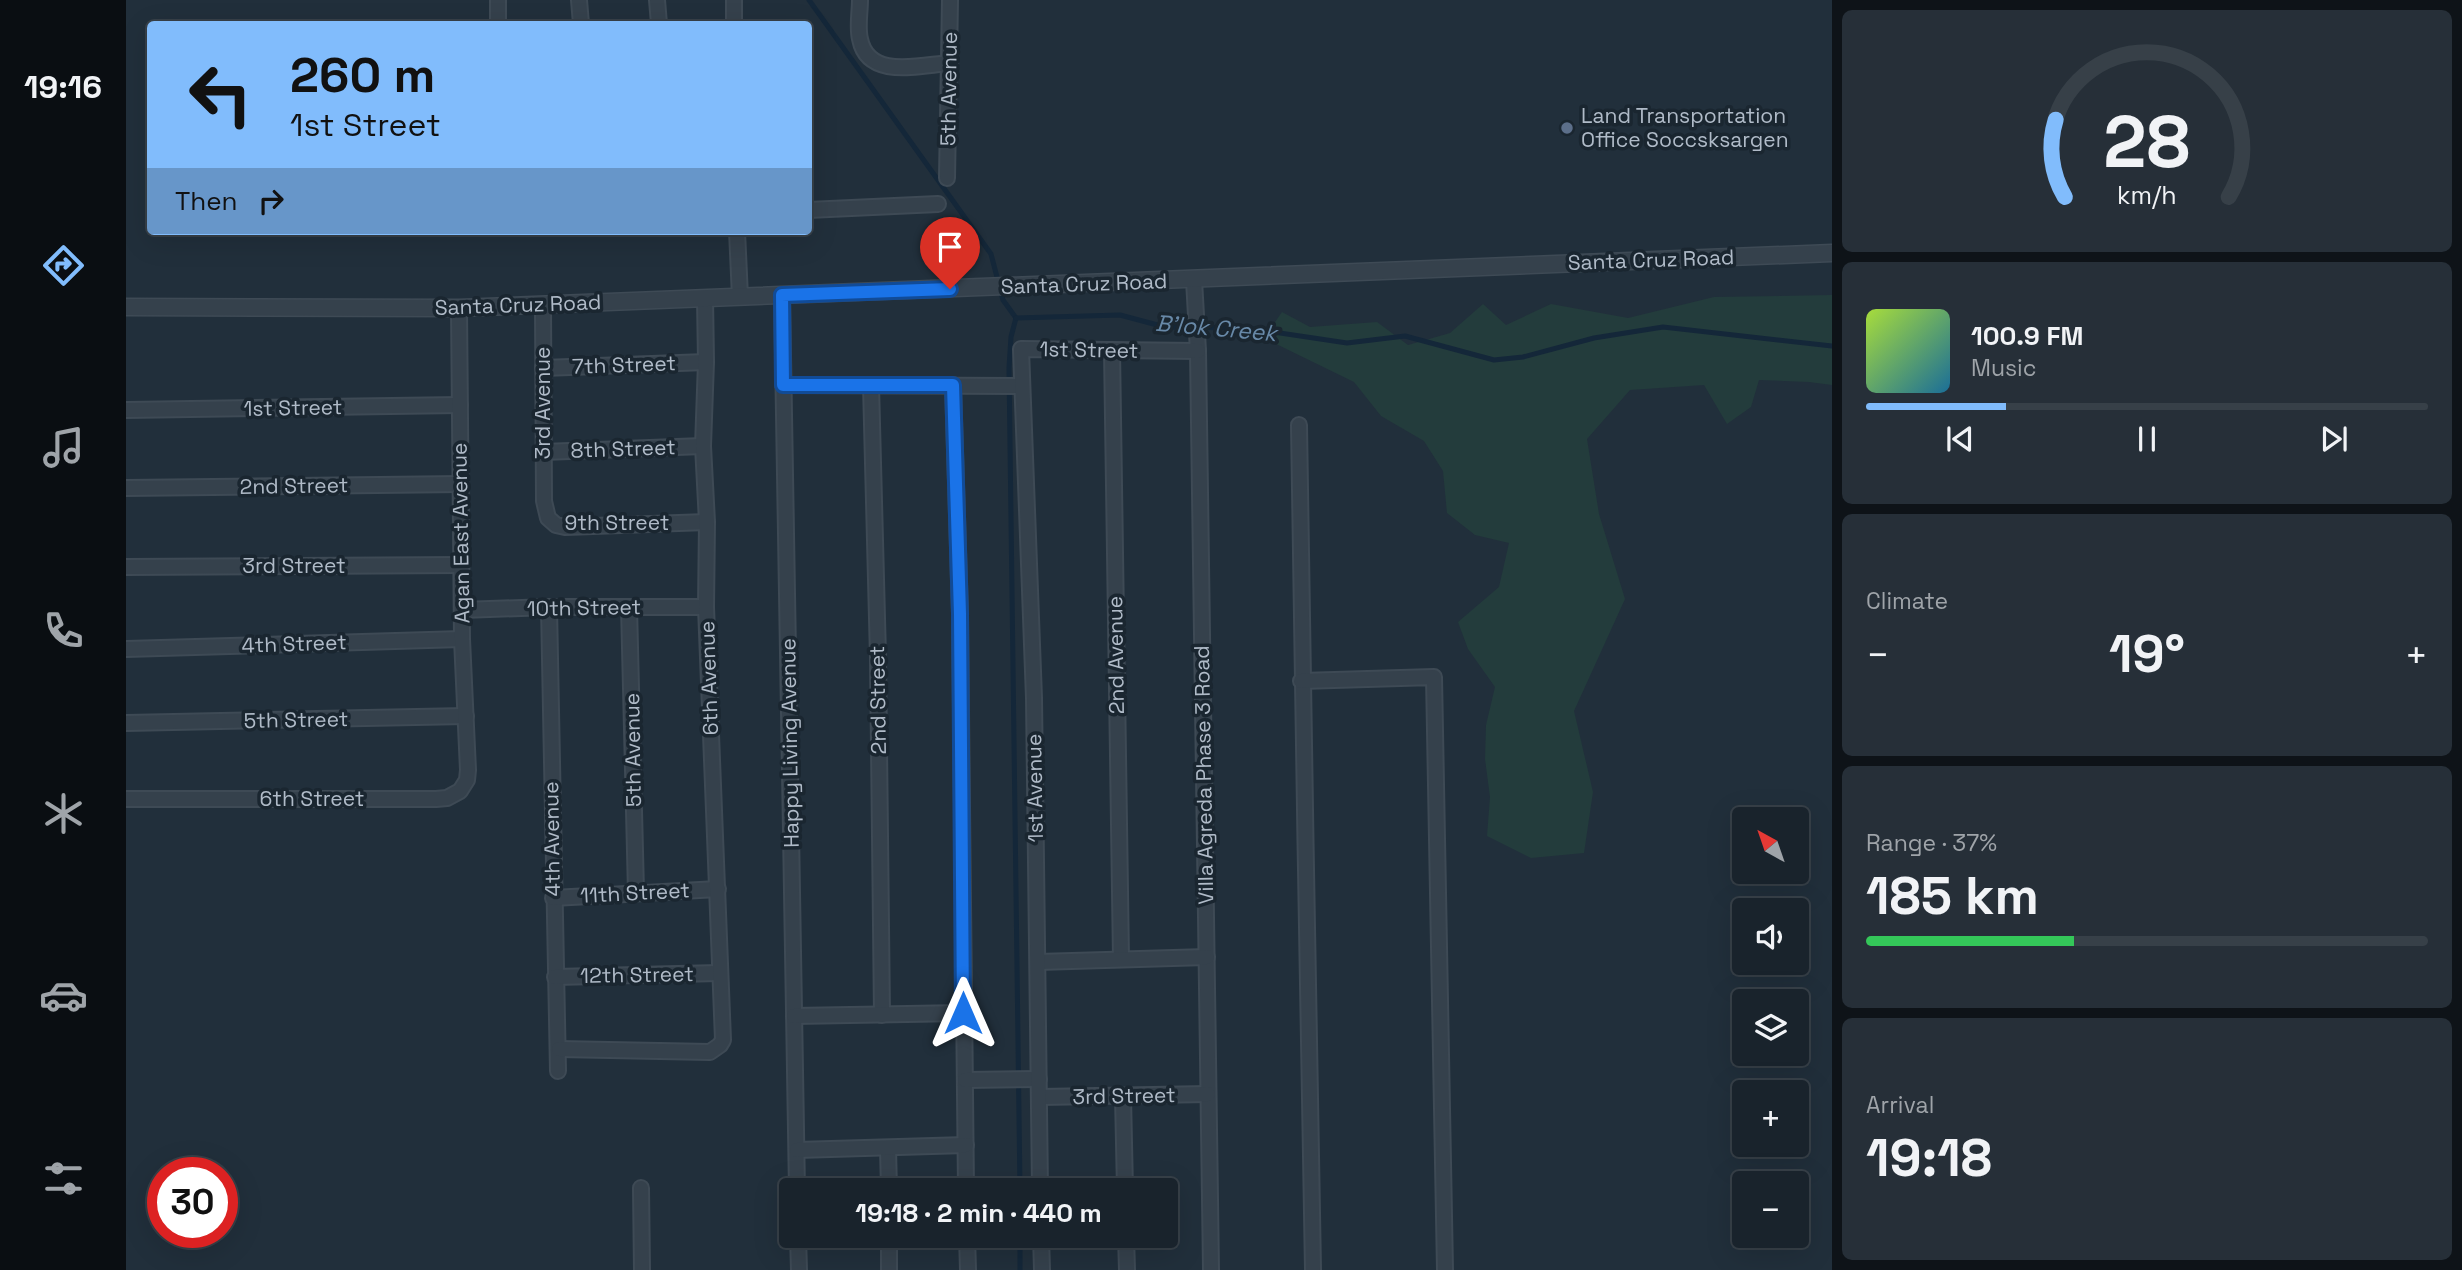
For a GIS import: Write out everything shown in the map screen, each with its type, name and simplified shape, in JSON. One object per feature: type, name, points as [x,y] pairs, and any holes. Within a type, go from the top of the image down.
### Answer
[{"type":"street","points":[[498,0],[498,21]]},
{"type":"street","points":[[579,0],[581,21]]},
{"type":"street","points":[[657,0],[659,21]]},
{"type":"street","points":[[734,0],[734,21]]},
{"type":"street","points":[[860,0],[859,36],[869,59],[890,67],[950,62]]},
{"type":"street","name":"5th Avenue","points":[[947,178],[950,0]]},
{"type":"street","points":[[812,210],[938,204]]},
{"type":"street","points":[[737,235],[740,297]]},
{"type":"street","name":"Santa Cruz Road","points":[[126,307],[459,308],[1832,253]]},
{"type":"street","name":"Villa Agreda Phase 3 Road","points":[[1194,280],[1198,351],[1211,1270]]},
{"type":"street","name":"Happy Living Avenue","points":[[782,295],[797,1178]]},
{"type":"street","name":"6th Avenue","points":[[559,1049],[710,1052],[720,1045],[724,1032],[719,973],[706,607],[707,522],[703,446],[705,299]]},
{"type":"street","name":"3rd Avenue","points":[[543,305],[544,501]]},
{"type":"street","name":"Agan East Avenue","points":[[459,308],[462,610],[468,758]]},
{"type":"street","name":"1st Street","points":[[1021,349],[1198,351]]},
{"type":"street","name":"1st Avenue","points":[[1021,349],[1011,386],[1034,698],[1038,962],[1025,1080],[1040,1097],[1040,1178]]},
{"type":"street","name":"2nd Avenue","points":[[1112,350],[1121,959]]},
{"type":"street","name":"7th Street","points":[[543,368],[706,362]]},
{"type":"street","points":[[783,385],[1011,386]]},
{"type":"street","name":"2nd Street","points":[[871,385],[878,657],[882,1015]]},
{"type":"street","points":[[953,385],[960,614],[966,1178]]},
{"type":"street","name":"1st Street","points":[[126,411],[460,405]]},
{"type":"street","points":[[1299,425],[1312,1270]]},
{"type":"street","name":"8th Street","points":[[543,452],[703,446]]},
{"type":"street","name":"2nd Street","points":[[126,488],[461,484]]},
{"type":"street","name":"9th Street","points":[[544,501],[548,518],[556,525],[565,527],[707,522]]},
{"type":"street","name":"3rd Street","points":[[126,567],[462,565]]},
{"type":"street","name":"4th Avenue","points":[[549,607],[558,1071]]},
{"type":"street","name":"5th Avenue","points":[[629,607],[636,892]]},
{"type":"street","name":"10th Street","points":[[462,610],[706,607]]},
{"type":"street","name":"4th Street","points":[[126,649],[463,639]]},
{"type":"street","points":[[1301,681],[1434,677],[1445,1270]]},
{"type":"street","name":"5th Street","points":[[126,723],[466,716]]},
{"type":"street","name":"6th Street","points":[[126,799],[436,799],[455,795],[464,786],[467,780],[468,758]]},
{"type":"street","name":"11th Street","points":[[553,898],[718,889]]},
{"type":"street","points":[[1038,962],[1207,957]]},
{"type":"street","name":"12th Street","points":[[555,976],[719,973]]},
{"type":"street","points":[[794,1016],[963,1013]]},
{"type":"street","points":[[965,1080],[1025,1080]]},
{"type":"street","name":"3rd Street","points":[[1040,1097],[1208,1094]]},
{"type":"street","points":[[1123,1096],[1125,1178]]},
{"type":"street","points":[[797,1150],[966,1145]]},
{"type":"street","points":[[888,1148],[889,1178]]},
{"type":"street","points":[[641,1188],[642,1270]]},
{"type":"street","points":[[798,1248],[799,1270]]},
{"type":"street","points":[[889,1248],[890,1270]]},
{"type":"street","points":[[967,1248],[968,1270]]},
{"type":"street","points":[[1041,1248],[1042,1270]]},
{"type":"street","points":[[1126,1248],[1127,1270]]},
{"type":"green space","points":[[1832,295],[1832,385],[1759,380],[1751,407],[1727,424],[1704,385],[1630,390],[1587,439],[1599,514],[1625,599],[1574,711],[1593,792],[1584,853],[1531,858],[1487,836],[1490,797],[1485,759],[1486,725],[1495,687],[1468,649],[1458,622],[1499,587],[1509,543],[1475,535],[1447,513],[1443,471],[1424,441],[1381,416],[1354,382],[1264,338],[1282,312],[1310,327],[1377,322],[1408,345],[1450,333],[1483,304],[1506,325],[1551,304],[1628,318],[1714,297]]},
{"type":"waterway","name":"B'lok Creek","points":[[809,0],[991,254],[1003,300],[1016,318]]},
{"type":"waterway","name":"B'lok Creek","points":[[1016,318],[1120,315],[1165,327],[1247,328],[1347,343],[1405,336],[1494,360],[1523,357],[1594,338],[1663,327],[1832,346]]},
{"type":"waterway","points":[[1016,318],[1011,337],[1009,368],[1020,1178]]},
{"type":"waterway","points":[[1020,1248],[1020,1270]]},
{"type":"place","name":"Land Transportation Office Soccsksargen","points":[[1567,128]]},
{"type":"route","points":[[950,289],[782,295],[783,385],[953,385],[960,614],[963,1013]]}]
